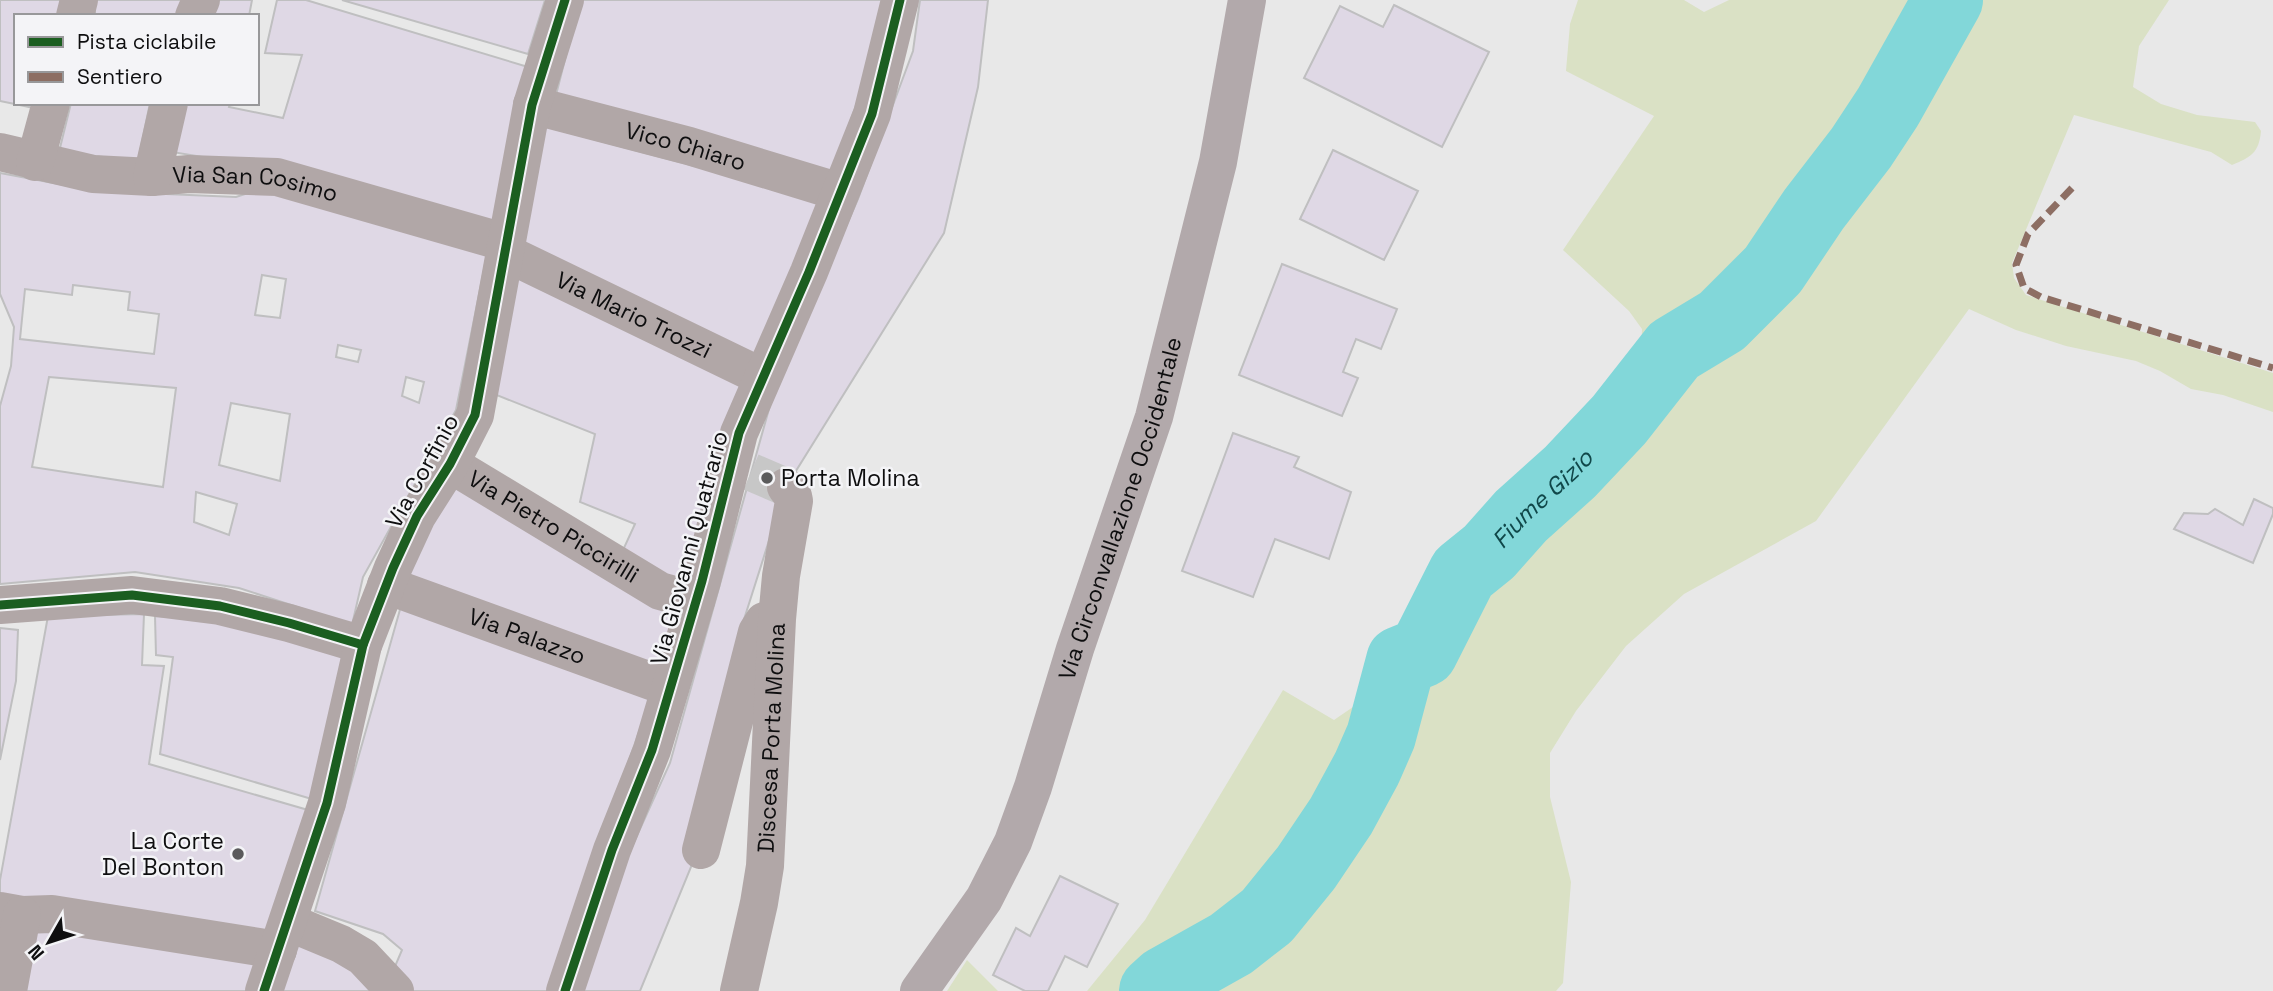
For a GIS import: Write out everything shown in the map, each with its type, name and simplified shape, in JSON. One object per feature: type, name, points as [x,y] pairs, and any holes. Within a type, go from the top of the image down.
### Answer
[{"type":"main road","name":"Via Circonvallazione Occidentale","points":[[919,991],[984,899],[1013,842],[1033,787],[1075,649],[1154,416],[1218,162],[1247,0]]},
{"type":"street","name":"Via Corfinio","points":[[264,991],[327,803],[363,645],[417,516],[450,464],[475,415],[532,105],[565,0]]},
{"type":"street","name":"Via Giovanni Quatrario","points":[[565,991],[612,850],[652,750],[696,601],[740,468],[739,433],[809,272],[872,114],[900,0]]},
{"type":"street","points":[[18,157],[50,105]]},
{"type":"street","points":[[152,177],[169,105]]},
{"type":"street","name":"Vico Chiaro","points":[[532,105],[689,146],[839,192]]},
{"type":"street","name":"Via San Cosimo","points":[[18,157],[93,174],[277,177],[506,248]]},
{"type":"street","name":"Via Mario Trozzi","points":[[506,248],[762,377]]},
{"type":"street","name":"Via Pietro Piccirilli","points":[[450,464],[660,592],[696,601]]},
{"type":"street","name":"Discesa Porta Molina","points":[[739,991],[765,866],[777,619],[781,576],[794,501],[786,487]]},
{"type":"street","name":"Via Palazzo","points":[[386,585],[670,688]]},
{"type":"street","points":[[0,605],[132,595],[220,606],[289,622],[363,645]]},
{"type":"street","points":[[701,850],[757,632],[765,621],[777,619]]},
{"type":"street","points":[[8,991],[11,913],[283,936],[341,944],[363,957],[395,991]]},
{"type":"green space","points":[[1578,0],[1684,0],[1704,12],[1729,0],[2169,0],[2139,46],[2133,87],[2161,104],[2197,115],[2255,122],[2261,131],[2256,149],[2249,157],[2232,165],[2211,152],[2074,115],[2012,263],[2014,278],[2026,295],[2273,373],[2273,412],[2223,395],[2191,389],[2136,361],[2066,346],[2016,330],[1969,309],[1816,521],[1684,594],[1626,646],[1576,711],[1550,753],[1550,797],[1571,882],[1563,983],[1556,991],[1087,991],[1145,920],[1283,690],[1334,720],[1369,696],[1420,598],[1448,566],[1492,533],[1594,429],[1601,401],[1627,381],[1641,355],[1642,329],[1629,311],[1563,250],[1654,116],[1566,71],[1570,24]]},
{"type":"green space","points":[[967,960],[998,991],[947,991]]},
{"type":"building","points":[[0,0],[67,0],[64,14],[14,14],[14,104],[0,101]]},
{"type":"building","points":[[95,0],[187,0],[182,14],[95,14]]},
{"type":"building","points":[[214,0],[252,0],[249,14],[209,14]]},
{"type":"building","points":[[277,0],[306,0],[528,67],[498,231],[282,170],[172,152],[183,105],[230,105],[283,118],[302,55],[265,53]]},
{"type":"building","points":[[342,0],[545,0],[528,54]]},
{"type":"building","points":[[580,0],[887,0],[885,23],[831,176],[555,99]]},
{"type":"building","points":[[920,0],[988,0],[978,87],[944,233],[786,487],[740,632],[691,867],[640,991],[583,991],[620,873],[670,763],[774,391],[858,199],[913,51]]},
{"type":"building","points":[[1394,5],[1489,52],[1442,147],[1304,78],[1340,6],[1383,27]]},
{"type":"building","points":[[20,105],[40,105],[39,109]]},
{"type":"building","points":[[71,105],[150,105],[138,161],[59,152]]},
{"type":"building","points":[[540,125],[823,200],[755,361],[520,247]]},
{"type":"building","points":[[1333,150],[1418,191],[1384,260],[1300,219]]},
{"type":"building","points":[[0,173],[96,191],[236,197],[279,183],[487,254],[456,410],[363,577],[352,625],[239,588],[135,572],[0,584],[0,406],[11,366],[14,327],[0,294]],"holes":[[[262,275],[286,279],[280,318],[255,315]],[[73,285],[130,292],[128,310],[159,314],[154,354],[20,339],[25,289],[72,295]],[[338,345],[361,350],[358,362],[336,357]],[[49,377],[176,388],[163,487],[32,467]],[[406,377],[424,382],[419,403],[402,396]],[[231,403],[290,414],[280,481],[219,465]],[[196,492],[237,504],[229,535],[194,522]]]},
{"type":"building","points":[[1282,264],[1397,309],[1381,349],[1356,339],[1343,372],[1358,378],[1342,416],[1239,375]]},
{"type":"building","points":[[517,274],[748,383],[687,586],[623,550],[635,524],[580,502],[595,434],[494,394]]},
{"type":"building","points":[[1233,433],[1299,457],[1294,467],[1351,492],[1329,559],[1275,539],[1253,597],[1182,571]]},
{"type":"building","points":[[454,481],[680,608],[660,673],[403,580]]},
{"type":"building","points":[[2254,499],[2273,508],[2273,514],[2253,563],[2174,529],[2184,513],[2208,514],[2215,509],[2243,525]]},
{"type":"building","points":[[401,606],[651,697],[549,991],[412,991],[393,971],[402,950],[383,934],[315,911]]},
{"type":"building","points":[[144,614],[142,665],[164,666],[149,764],[308,810],[270,932],[0,901],[0,880],[48,616]]},
{"type":"building","points":[[155,616],[227,620],[349,652],[315,800],[160,754],[173,657],[156,655]]},
{"type":"building","points":[[0,628],[18,630],[16,681],[0,760]]},
{"type":"building","points":[[1060,876],[1118,904],[1087,967],[1065,956],[1048,991],[1025,991],[993,975],[1016,928],[1030,936]]},
{"type":"building","points":[[35,929],[262,963],[252,991],[23,991]]},
{"type":"building","points":[[293,939],[366,970],[384,991],[275,991]]},
{"type":"waterway","name":"Fiume Gizio","points":[[1154,991],[1165,981],[1231,944],[1267,916],[1306,868],[1341,816],[1367,768],[1381,736],[1401,661],[1423,652],[1463,573],[1489,552],[1521,516],[1570,472],[1619,420],[1674,350],[1722,321],[1773,270],[1888,107],[1948,0]]},
{"type":"tunnel","points":[[751,472],[786,487]]},
{"type":"marked path","points":[[2072,188],[2028,234],[2016,265],[2024,288],[2041,297],[2273,368]]},
{"type":"cycle path","points":[[264,991],[327,803],[363,645],[417,516],[450,464],[475,415],[532,105],[565,0]]},
{"type":"cycle path","points":[[565,991],[612,850],[652,750],[702,581],[739,433],[809,272],[872,114],[900,0]]},
{"type":"cycle path","points":[[0,605],[132,595],[220,606],[363,645]]},
{"type":"place","name":"Porta Molina","points":[[767,478]]},
{"type":"place","name":"La Corte Del Bonton","points":[[238,854]]}]
